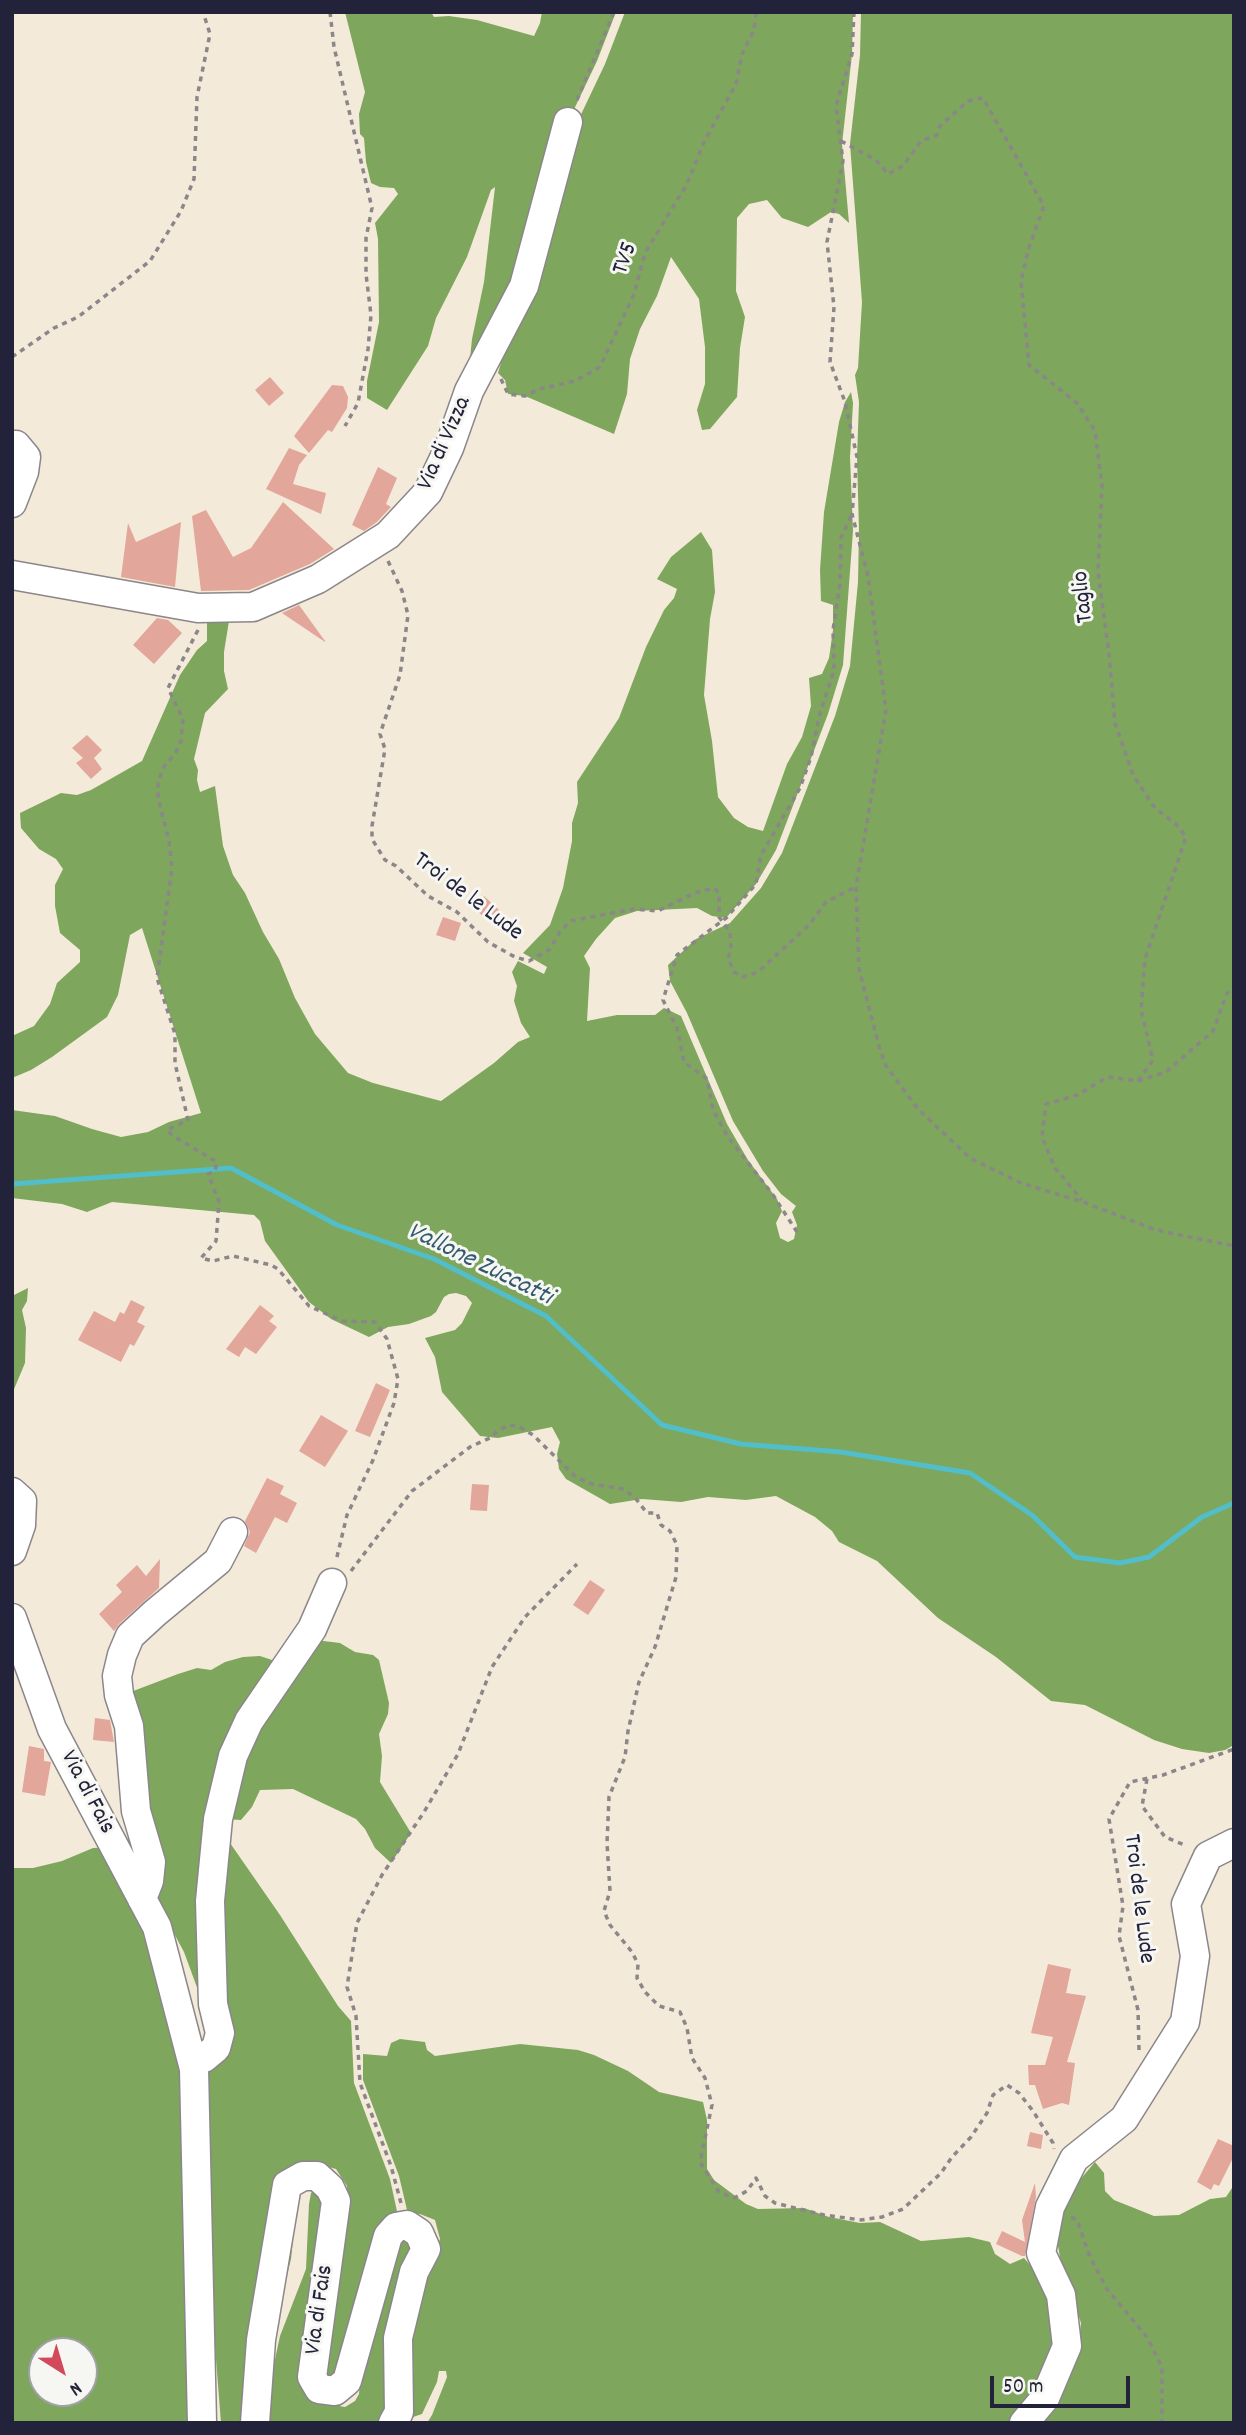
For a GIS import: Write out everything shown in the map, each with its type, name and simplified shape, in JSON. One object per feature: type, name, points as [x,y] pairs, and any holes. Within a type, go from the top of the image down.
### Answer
[{"type":"street","name":"Via di Vizza","points":[[12,575],[200,607],[253,607],[318,579],[388,535],[428,492],[449,448],[469,391],[524,286],[568,122]]},
{"type":"street","points":[[12,445],[16,445],[26,457],[24,471],[12,503]]},
{"type":"street","points":[[12,1492],[22,1501],[21,1525],[12,1552]]},
{"type":"street","points":[[142,1899],[149,1881],[151,1862],[136,1811],[129,1726],[119,1695],[117,1676],[122,1655],[130,1636],[218,1561],[233,1532]]},
{"type":"street","points":[[192,2060],[204,2058],[216,2048],[220,2034],[212,2004],[210,1901],[218,1819],[233,1756],[249,1721],[312,1629],[332,1583]]},
{"type":"street","name":"Via di Fais","points":[[12,1618],[52,1729],[158,1927],[192,2060],[202,2423]]},
{"type":"street","points":[[1024,2423],[1045,2398],[1067,2346],[1061,2295],[1041,2253],[1050,2207],[1074,2159],[1124,2119],[1185,2022],[1195,1956],[1186,1903],[1208,1856],[1234,1843]]},
{"type":"street","name":"Via di Fais","points":[[255,2423],[261,2340],[286,2185],[303,2176],[317,2176],[330,2188],[336,2201],[312,2377],[319,2389],[335,2391],[347,2381],[388,2236],[396,2227],[407,2225]]},
{"type":"street","points":[[393,2423],[399,2413],[398,2338],[414,2272],[426,2249],[419,2233],[407,2225]]},
{"type":"path","points":[[12,357],[54,328],[78,317],[149,261],[181,211],[194,179],[197,97],[210,34],[203,12]]},
{"type":"path","points":[[330,12],[334,47],[372,208],[366,238],[366,274],[371,315],[368,349],[358,403],[345,426]]},
{"type":"path","points":[[568,122],[614,12]]},
{"type":"path","name":"TV5","points":[[498,373],[508,394],[524,396],[539,389],[575,381],[600,367],[634,293],[645,253],[687,184],[704,142],[736,84],[742,54],[754,30],[756,12]]},
{"type":"path","points":[[854,12],[852,54],[836,106],[843,161],[827,242],[834,307],[831,362],[845,402],[857,457],[852,514],[868,576],[886,710],[856,887],[859,969],[872,1023],[886,1066],[918,1109],[970,1158],[1021,1183],[1083,1202],[1156,1230],[1234,1246]]},
{"type":"path","name":"Taglio","points":[[840,140],[876,160],[888,174],[902,166],[921,141],[937,135],[940,126],[968,101],[983,98],[1044,206],[1029,247],[1021,281],[1029,365],[1077,404],[1095,431],[1101,486],[1098,571],[1115,723],[1133,775],[1155,808],[1176,824],[1186,837],[1145,959],[1141,1010],[1153,1060],[1138,1081]]},
{"type":"path","points":[[797,1231],[728,1137],[713,1110],[708,1079],[684,1062],[677,1028],[663,1000],[677,955],[722,921],[756,884],[761,855],[800,788],[834,670],[833,630],[840,583],[841,538],[852,514]]},
{"type":"path","name":"Troi de le Lude","points":[[371,547],[386,557],[402,591],[408,615],[400,675],[380,734],[385,749],[372,839],[385,860],[396,866],[428,896],[457,912],[488,942],[516,957],[530,961],[549,950],[570,921],[634,909],[658,911],[694,893],[714,888],[719,893],[719,917],[730,932],[731,950],[728,958],[734,972],[743,977],[758,972],[809,925],[827,902],[856,887]]},
{"type":"path","points":[[200,607],[200,628],[168,688],[183,719],[181,741],[176,754],[165,765],[158,782],[158,798],[169,841],[172,867],[157,978],[175,1034],[175,1063],[188,1120],[167,1130],[217,1162],[215,1171],[208,1174],[219,1202],[215,1241],[201,1258],[213,1261],[233,1256],[271,1265],[278,1269],[309,1306],[342,1321],[375,1322],[387,1339],[398,1380],[394,1403],[373,1460],[347,1515],[332,1583],[341,1582],[349,1573],[412,1492],[470,1447],[509,1425],[518,1426],[533,1435],[576,1477],[592,1484],[624,1489],[647,1513],[657,1513],[661,1525],[670,1531],[677,1545],[676,1577],[655,1647],[639,1682],[625,1757],[609,1797],[607,1843],[610,1891],[604,1911],[610,1925],[632,1952],[638,1964],[637,1978],[645,1992],[659,2006],[680,2012],[687,2028],[692,2058],[705,2078],[712,2105],[700,2162],[719,2192],[734,2198],[747,2191],[756,2178],[765,2196],[775,2203],[824,2215],[861,2220],[882,2217],[903,2209],[941,2173],[987,2113],[993,2095],[1007,2085],[1019,2093],[1038,2117],[1053,2143],[1055,2153]]},
{"type":"path","points":[[1083,1202],[1055,1168],[1042,1137],[1046,1104],[1077,1094],[1108,1077],[1138,1081],[1166,1072],[1213,1031],[1227,993],[1234,987]]},
{"type":"path","points":[[407,2225],[391,2166],[360,2083],[356,2016],[347,1987],[357,1923],[382,1875],[458,1754],[492,1667],[525,1617],[577,1564]]},
{"type":"path","name":"Troi de le Lude","points":[[1142,2091],[1138,2010],[1119,1936],[1123,1906],[1109,1819],[1130,1782],[1234,1749]]},
{"type":"path","points":[[1147,1778],[1142,1806],[1165,1837],[1196,1848],[1208,1856]]},
{"type":"path","points":[[1050,2207],[1077,2220],[1090,2258],[1107,2289],[1147,2337],[1162,2367],[1162,2423]]},
{"type":"green space","points":[[345,12],[431,12],[434,17],[477,20],[534,36],[542,12],[616,12],[597,61],[568,122],[508,306],[469,368],[484,282],[495,187],[491,190],[467,257],[436,318],[428,346],[387,410],[367,398],[367,381],[379,322],[378,239],[375,223],[398,194],[394,188],[371,183],[364,138],[360,134],[359,114],[365,92]]},
{"type":"green space","points":[[625,12],[853,12],[852,54],[842,144],[849,223],[839,214],[831,212],[808,227],[782,218],[767,200],[749,204],[737,218],[736,291],[745,317],[737,397],[710,429],[702,430],[697,410],[705,384],[705,347],[699,299],[671,257],[630,359],[627,394],[614,434],[525,396],[508,394],[505,380],[498,373],[576,125],[605,64]]},
{"type":"green space","points":[[861,12],[1234,12],[1234,1745],[1225,1750],[1209,1753],[1182,1749],[1154,1740],[1085,1705],[1051,1701],[996,1657],[938,1618],[877,1561],[839,1542],[832,1531],[815,1517],[776,1496],[746,1500],[708,1497],[681,1502],[642,1499],[610,1504],[566,1479],[559,1469],[557,1454],[560,1442],[552,1427],[498,1438],[480,1436],[442,1392],[435,1357],[425,1338],[455,1330],[462,1323],[472,1303],[466,1296],[449,1294],[431,1316],[409,1324],[388,1327],[369,1337],[331,1319],[309,1302],[265,1241],[260,1221],[254,1215],[112,1202],[87,1212],[62,1204],[12,1198],[12,1110],[55,1116],[121,1137],[148,1132],[169,1122],[201,1113],[142,928],[130,935],[118,995],[107,1017],[52,1057],[12,1078],[12,1036],[34,1026],[50,1004],[57,983],[80,962],[80,950],[60,933],[55,906],[55,885],[63,869],[56,859],[39,849],[21,828],[20,813],[61,793],[77,795],[91,790],[142,761],[180,675],[197,650],[207,641],[207,622],[212,618],[229,621],[224,652],[228,689],[205,713],[194,759],[200,792],[215,786],[223,846],[233,875],[245,893],[315,1034],[348,1073],[373,1083],[441,1101],[518,1042],[530,1037],[521,1023],[514,1001],[517,986],[512,972],[518,961],[544,974],[547,967],[523,953],[550,925],[563,888],[572,841],[572,823],[578,803],[577,782],[619,718],[646,647],[664,610],[674,598],[677,589],[657,579],[671,557],[701,532],[712,550],[715,592],[710,619],[704,695],[718,797],[734,818],[748,827],[763,831],[787,764],[802,737],[811,706],[809,678],[822,674],[829,658],[833,605],[821,601],[824,512],[839,422],[851,392],[853,531],[843,665],[828,714],[776,850],[756,884],[726,918],[712,916],[697,908],[637,911],[615,918],[584,956],[590,968],[587,1021],[617,1015],[655,1015],[664,1008],[681,1016],[727,1124],[748,1160],[777,1199],[782,1211],[776,1223],[780,1238],[788,1242],[794,1239],[797,1225],[792,1212],[796,1206],[781,1194],[763,1171],[733,1121],[687,1013],[670,981],[668,965],[696,939],[730,923],[761,888],[782,853],[835,716],[850,666],[858,582],[859,402],[855,375],[858,368],[862,302],[850,144],[860,55]]},
{"type":"green space","points":[[28,1288],[27,1301],[22,1310],[26,1328],[25,1363],[12,1394],[12,1296]]},
{"type":"green space","points":[[315,1640],[340,1643],[355,1652],[373,1655],[379,1660],[389,1703],[388,1714],[379,1734],[382,1756],[380,1782],[411,1833],[391,1863],[375,1848],[356,1819],[293,1789],[260,1790],[252,1807],[241,1820],[222,1819],[236,1763]]},
{"type":"green space","points":[[260,1656],[272,1660],[276,1671],[248,1712],[202,2001],[184,1952],[155,1898],[128,1693],[197,1668],[211,1670],[225,1662]]},
{"type":"green space","points":[[221,1830],[338,2006],[351,2021],[354,2083],[390,2179],[398,2216],[341,2387],[326,2375],[347,2216],[347,2186],[336,2169],[325,2166],[299,2180],[291,2259],[250,2423],[221,2423],[211,2296],[208,2061]]},
{"type":"green space","points":[[113,1847],[176,1971],[203,2423],[12,2423],[12,1868],[33,1868],[62,1861],[93,1848]]},
{"type":"green space","points":[[400,2039],[425,2042],[427,2050],[435,2056],[520,2044],[578,2050],[594,2055],[628,2071],[659,2092],[703,2102],[707,2120],[707,2169],[714,2180],[746,2204],[758,2209],[804,2208],[829,2217],[860,2223],[880,2222],[921,2241],[969,2237],[990,2242],[995,2254],[1010,2264],[1024,2258],[1031,2266],[1051,2278],[1070,2324],[1030,2423],[427,2423],[447,2377],[446,2371],[439,2371],[437,2382],[422,2414],[410,2418],[414,2383],[411,2315],[440,2239],[435,2220],[420,2214],[408,2214],[399,2176],[363,2080],[363,2054],[387,2056],[391,2043]]},
{"type":"green space","points":[[1095,2162],[1104,2173],[1105,2191],[1114,2200],[1154,2216],[1179,2215],[1210,2199],[1226,2197],[1234,2185],[1234,2423],[1044,2423],[1066,2383],[1078,2349],[1081,2323],[1061,2263],[1058,2246],[1059,2220],[1073,2188]]},
{"type":"green space","points":[[317,2188],[323,2188],[322,2403],[345,2407],[355,2401],[359,2394],[361,2366],[401,2241],[406,2234],[415,2234],[390,2423],[266,2423],[269,2387],[280,2336],[306,2269],[309,2204],[311,2193]]},
{"type":"building","points":[[270,377],[284,393],[269,406],[255,390]]},
{"type":"building","points":[[332,385],[343,386],[348,397],[347,408],[332,432],[328,430],[309,453],[294,436]]},
{"type":"building","points":[[289,448],[307,455],[299,465],[293,484],[326,493],[321,514],[266,489]]},
{"type":"building","points":[[378,467],[397,478],[386,504],[391,507],[364,531],[352,525]]},
{"type":"building","points":[[283,502],[334,549],[310,564],[249,590],[201,591],[192,516],[206,510],[233,557],[251,548]]},
{"type":"building","points":[[181,522],[175,587],[121,577],[128,523],[136,542]]},
{"type":"building","points":[[299,605],[325,641],[325,642],[282,613]]},
{"type":"building","points":[[157,618],[168,620],[182,633],[154,664],[133,645]]},
{"type":"building","points":[[87,735],[102,750],[94,758],[102,769],[91,779],[76,763],[83,758],[72,748]]},
{"type":"building","points":[[484,896],[500,911],[489,922],[474,908]]},
{"type":"building","points":[[443,917],[461,923],[455,941],[436,935]]},
{"type":"building","points":[[131,1300],[145,1307],[137,1322],[145,1326],[134,1346],[130,1344],[121,1362],[78,1340],[94,1311],[115,1322],[120,1312],[124,1314]]},
{"type":"building","points":[[260,1305],[274,1316],[269,1321],[277,1327],[256,1354],[245,1347],[239,1357],[226,1349]]},
{"type":"building","points":[[376,1383],[390,1390],[370,1437],[355,1431]]},
{"type":"building","points":[[321,1415],[348,1431],[325,1467],[299,1451]]},
{"type":"building","points":[[267,1478],[284,1486],[280,1494],[297,1503],[287,1523],[275,1517],[256,1553],[244,1546],[250,1532],[245,1521]]},
{"type":"building","points":[[472,1484],[489,1485],[487,1511],[470,1510]]},
{"type":"building","points":[[160,1559],[159,1588],[114,1631],[99,1614],[122,1592],[116,1585],[137,1565],[146,1576]]},
{"type":"building","points":[[590,1580],[605,1590],[588,1615],[573,1605]]},
{"type":"building","points":[[95,1718],[110,1720],[114,1742],[93,1740]]},
{"type":"building","points":[[29,1746],[44,1749],[44,1761],[51,1762],[45,1796],[22,1792]]},
{"type":"building","points":[[1048,1964],[1071,1969],[1066,1993],[1086,1996],[1067,2062],[1075,2063],[1069,2105],[1062,2103],[1043,2109],[1035,2085],[1029,2085],[1028,2065],[1045,2065],[1053,2037],[1031,2033]]},
{"type":"building","points":[[1030,2132],[1043,2135],[1041,2149],[1027,2146]]},
{"type":"building","points":[[1218,2139],[1234,2146],[1234,2156],[1219,2186],[1214,2184],[1211,2190],[1197,2182]]},
{"type":"building","points":[[1035,2183],[1036,2197],[1025,2256],[1022,2256],[996,2244],[1002,2231],[1025,2242],[1022,2220]]},
{"type":"waterway","name":"Vallone Zuccatti","points":[[12,1184],[231,1168],[337,1225],[434,1259],[546,1316],[662,1425],[741,1444],[841,1452],[970,1473],[1032,1515],[1075,1557],[1120,1563],[1149,1557],[1202,1517],[1234,1503]]}]
